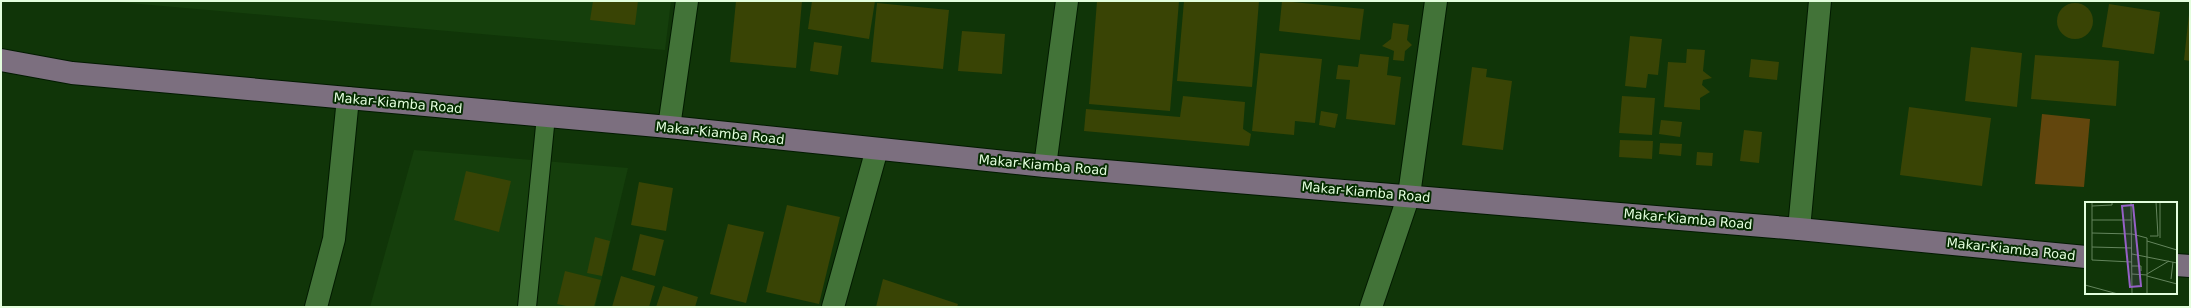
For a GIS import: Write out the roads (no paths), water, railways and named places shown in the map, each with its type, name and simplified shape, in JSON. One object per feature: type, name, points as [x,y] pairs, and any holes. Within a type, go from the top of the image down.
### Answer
[{"type":"main road","name":"Makar-Kiamba Road","points":[[1,60],[72,73],[669,127],[1045,166],[1409,195],[1799,229],[2085,257]]},
{"type":"main road","points":[[2177,265],[2190,266]]},
{"type":"street","points":[[669,127],[687,1]]},
{"type":"street","points":[[1045,166],[1067,1]]},
{"type":"street","points":[[1371,307],[1409,195],[1436,1]]},
{"type":"street","points":[[1799,229],[1820,1]]},
{"type":"street","points":[[316,307],[334,239],[348,98]]},
{"type":"street","points":[[833,307],[877,149]]},
{"type":"lane","points":[[527,307],[546,116]]}]
